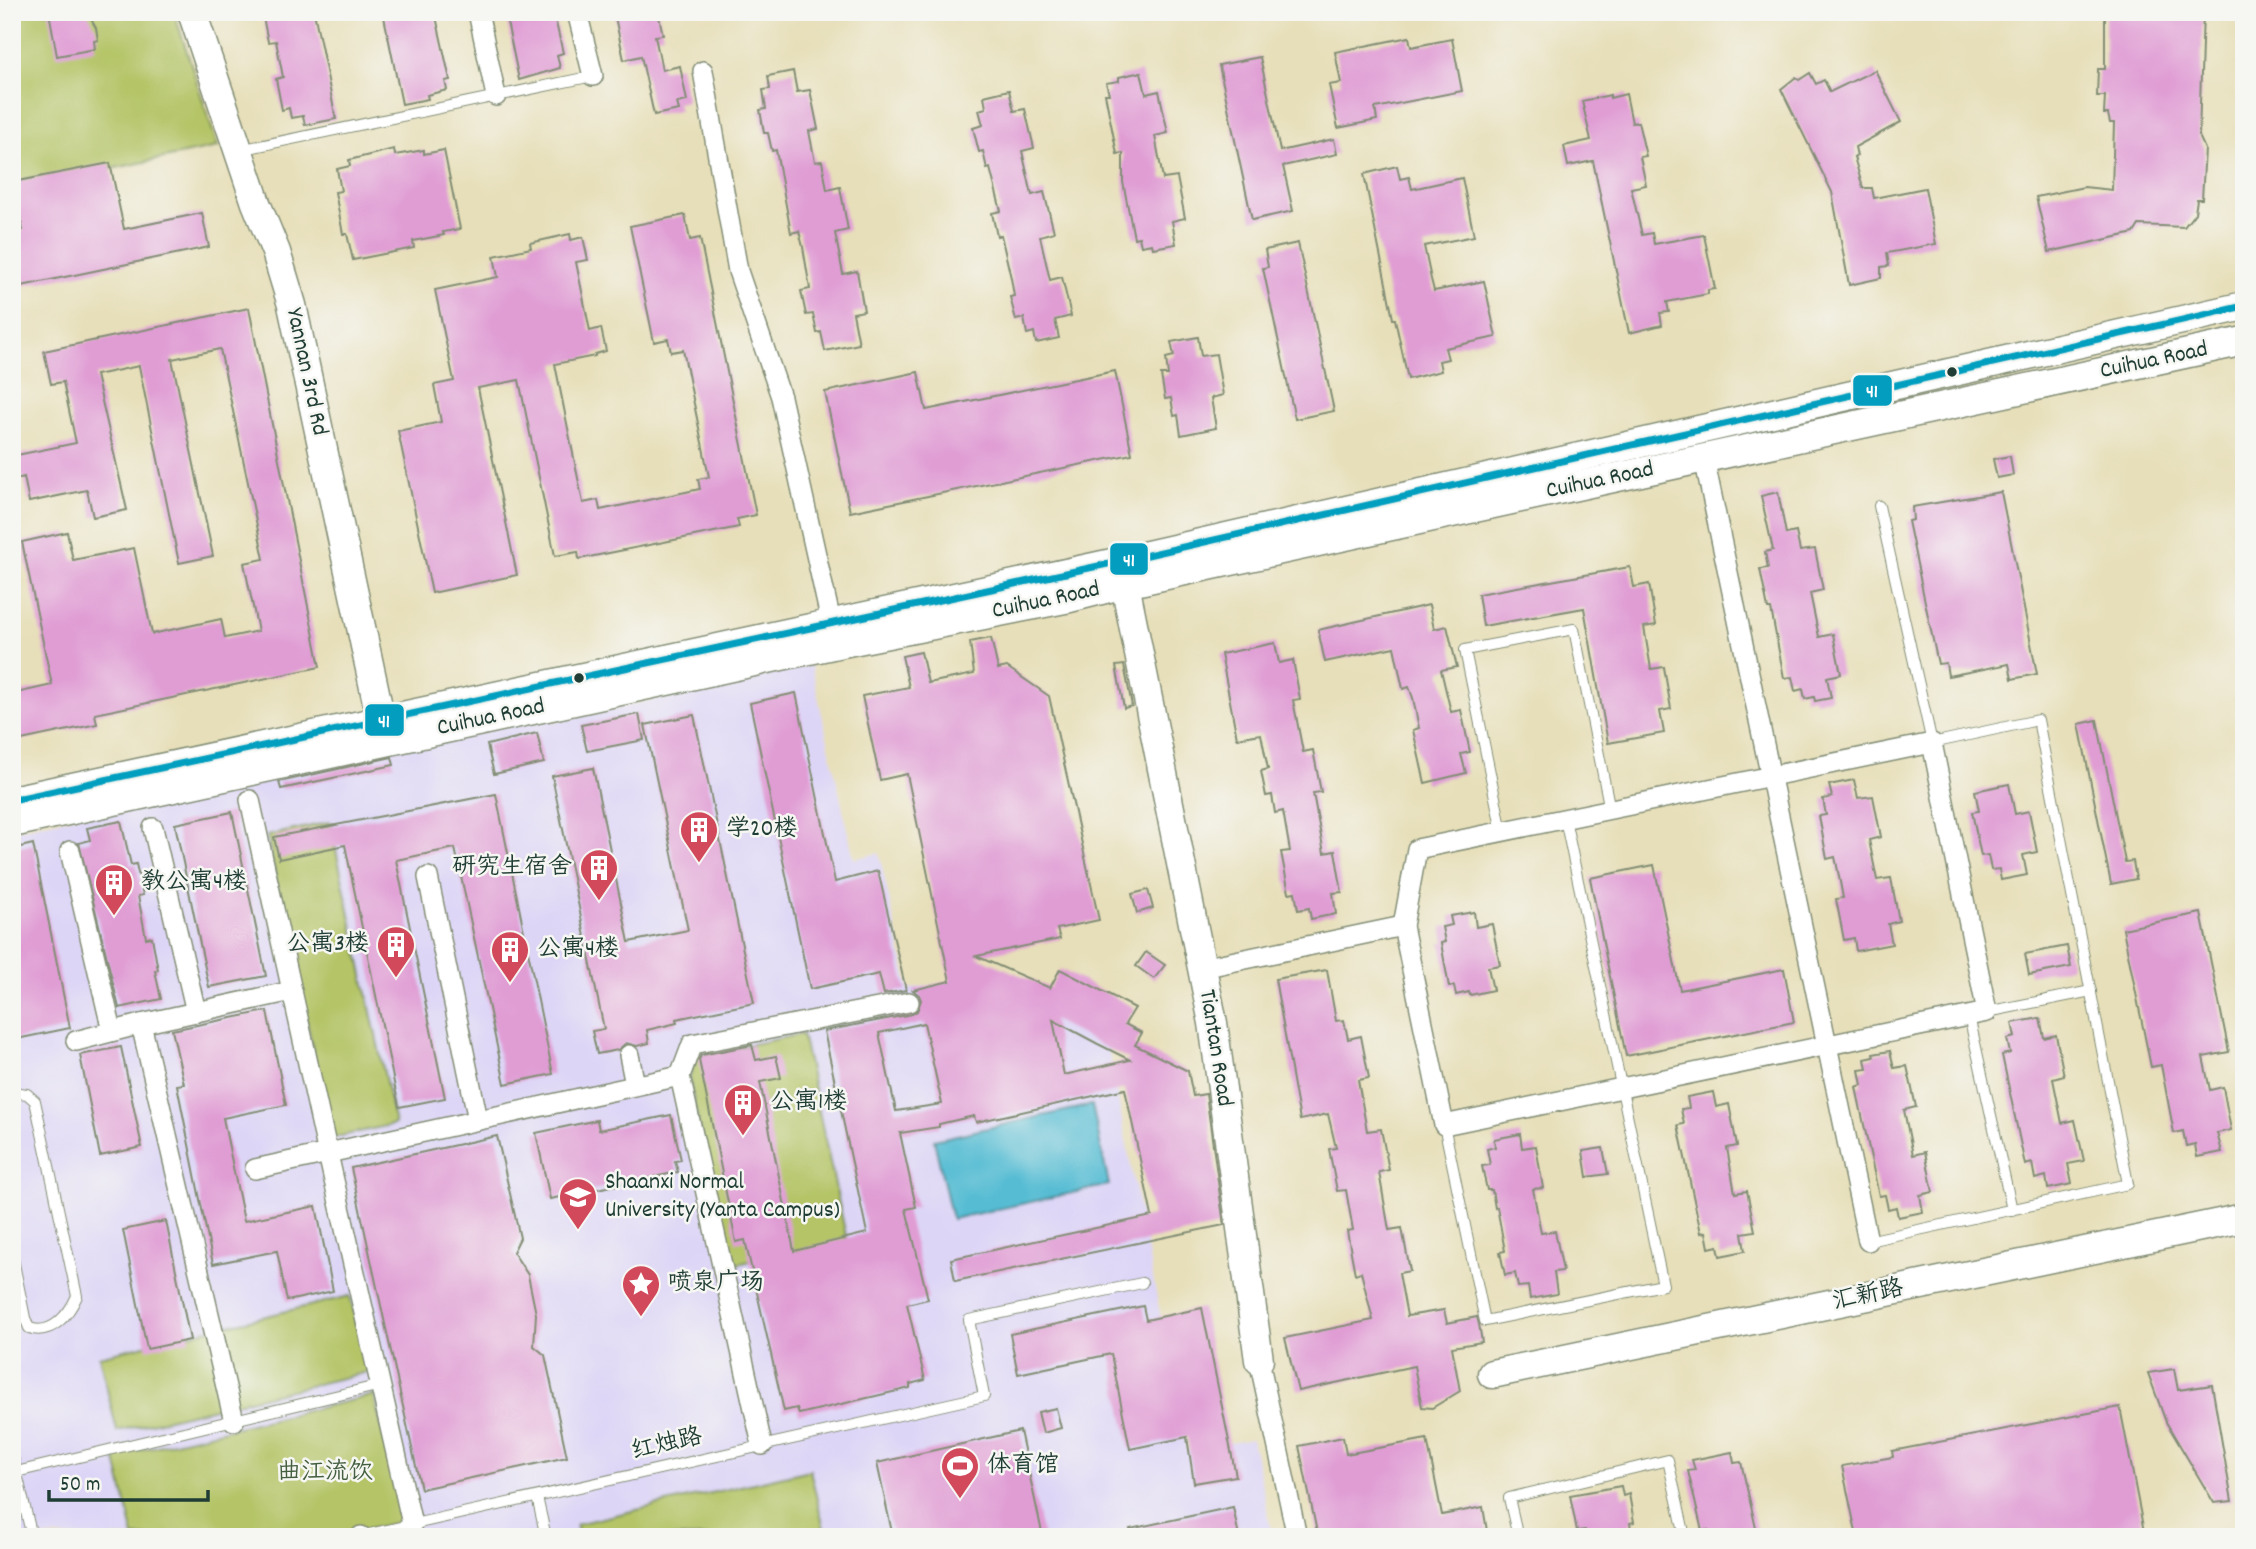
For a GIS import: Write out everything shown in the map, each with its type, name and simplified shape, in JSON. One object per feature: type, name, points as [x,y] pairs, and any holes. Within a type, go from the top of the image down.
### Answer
[{"type":"main road","name":"Yannan 3rd Rd","points":[[192,12],[292,305],[384,731]]},
{"type":"main road","name":"Cuihua Road","points":[[12,800],[1070,598],[1121,573],[2244,306]]},
{"type":"main road","name":"Cuihua Road","points":[[12,823],[831,622],[1121,573],[1704,458],[2244,341]]},
{"type":"main road","name":"Tiantan Road","points":[[1121,573],[1213,1023],[1259,1360]]},
{"type":"main road","name":"汇新路","points":[[1492,1374],[2244,1218]]},
{"type":"street","points":[[478,12],[496,96]]},
{"type":"street","points":[[577,12],[593,76]]},
{"type":"street","points":[[704,71],[738,271],[781,397],[831,622]]},
{"type":"street","points":[[1704,458],[1868,1241]]},
{"type":"street","points":[[1931,743],[1978,1014],[1444,1125],[1403,926],[1417,849],[1769,777],[1931,743]]},
{"type":"street","points":[[250,800],[412,1524]]},
{"type":"street","points":[[153,828],[196,1012]]},
{"type":"street","points":[[70,851],[112,1031]]},
{"type":"street","points":[[428,877],[478,1120]]},
{"type":"street","points":[[1202,968],[1403,926]]},
{"type":"street","points":[[76,1041],[292,991]]},
{"type":"street","points":[[762,1445],[680,1076],[692,1044],[909,1002]]},
{"type":"street","points":[[141,1024],[234,1421]]},
{"type":"street","points":[[629,1055],[635,1085]]},
{"type":"street","points":[[256,1169],[680,1076]]},
{"type":"street","name":"Tiantan Road","points":[[1259,1360],[1297,1537]]},
{"type":"lane","points":[[239,150],[593,76]]},
{"type":"lane","points":[[1868,1241],[2128,1184],[2038,720],[1931,743],[1879,506]]},
{"type":"lane","points":[[1502,832],[1465,650],[1574,629],[1610,810]]},
{"type":"lane","points":[[1444,1125],[1485,1321],[1663,1285],[1565,819]]},
{"type":"lane","points":[[2012,1210],[1978,1014],[2091,992]]},
{"type":"lane","points":[[12,1092],[27,1094],[36,1101],[77,1296],[69,1313],[58,1323],[36,1331],[29,1328],[12,1254]]},
{"type":"lane","name":"红烛路","points":[[361,1536],[984,1396],[969,1320],[1142,1283]]},
{"type":"lane","points":[[15,1472],[381,1385]]},
{"type":"lane","points":[[12,1453],[32,1537]]},
{"type":"lane","points":[[1518,1537],[1509,1498],[1668,1460],[1685,1537]]},
{"type":"lane","points":[[537,1497],[546,1537]]},
{"type":"shaded area","name":"Shaanxi Normal University (Yanta Campus)","points":[[811,665],[854,859],[879,853],[909,989],[995,973],[1103,1023],[1187,1451],[1252,1439],[1273,1537],[12,1537],[12,831],[549,704],[554,722]]},
{"type":"green space","points":[[12,12],[174,12],[218,147],[12,189]]},
{"type":"green space","points":[[330,822],[395,1124],[332,1138],[267,836]]},
{"type":"green space","points":[[802,1034],[847,1240],[728,1266],[689,1078],[698,1055]]},
{"type":"green space","points":[[350,1296],[368,1372],[117,1431],[99,1356]]},
{"type":"green space","name":"曲江流饮","points":[[374,1395],[403,1521],[335,1537],[134,1537],[115,1456]]},
{"type":"green space","points":[[810,1470],[826,1537],[579,1537],[576,1524]]},
{"type":"water","points":[[1092,1105],[1109,1185],[952,1219],[934,1140]]},
{"type":"building","points":[[49,12],[87,12],[96,28],[98,40],[94,41],[95,49],[57,56]]},
{"type":"building","points":[[262,12],[314,12],[336,119],[305,125],[303,116],[291,118],[289,108],[282,110],[276,79],[283,77],[276,41],[268,42]]},
{"type":"building","points":[[383,12],[435,12],[450,80],[445,81],[447,90],[427,95],[428,99],[402,104]]},
{"type":"building","points":[[505,12],[554,14],[563,53],[557,55],[560,68],[519,80]]},
{"type":"building","points":[[614,12],[658,12],[663,35],[655,36],[662,70],[680,66],[687,101],[677,103],[679,110],[654,115],[641,56],[624,60]]},
{"type":"building","points":[[2105,12],[2203,12],[2199,136],[2205,149],[2202,199],[2197,199],[2195,213],[2184,227],[2139,225],[2134,233],[2049,252],[2036,197],[2084,187],[2112,190],[2114,123],[2110,123],[2108,114],[2104,114],[2105,96],[2097,96],[2098,69],[2105,69]]},
{"type":"building","points":[[1409,37],[1411,47],[1452,39],[1462,91],[1375,108],[1377,120],[1338,128],[1329,85],[1341,83],[1335,52]]},
{"type":"building","points":[[1260,57],[1280,151],[1334,139],[1337,154],[1283,166],[1293,211],[1252,220],[1219,65]]},
{"type":"building","points":[[1875,70],[1901,122],[1855,147],[1857,156],[1854,157],[1863,188],[1872,188],[1874,198],[1925,188],[1936,244],[1887,253],[1889,266],[1881,267],[1881,278],[1849,285],[1832,192],[1781,89],[1796,77],[1799,80],[1810,73],[1816,84],[1824,80],[1830,92]]},
{"type":"building","points":[[793,71],[797,92],[810,90],[818,129],[809,131],[815,162],[822,161],[827,190],[840,187],[848,230],[835,233],[843,274],[857,271],[864,311],[853,313],[859,344],[825,351],[813,314],[806,315],[801,291],[810,289],[803,247],[799,231],[791,233],[776,150],[772,151],[768,133],[764,133],[760,110],[766,109],[763,90],[770,89],[768,76]]},
{"type":"building","points":[[1141,72],[1146,94],[1159,91],[1168,133],[1155,136],[1163,179],[1177,177],[1185,218],[1172,221],[1176,244],[1153,248],[1152,244],[1141,246],[1139,237],[1134,238],[1123,182],[1123,153],[1117,154],[1105,94],[1109,94],[1106,83]]},
{"type":"building","points":[[1009,90],[1014,111],[1025,109],[1034,148],[1022,151],[1032,195],[1044,192],[1054,232],[1040,236],[1050,280],[1062,277],[1071,316],[1055,320],[1059,338],[1036,343],[1034,332],[1027,334],[1024,318],[1016,320],[1010,297],[1014,296],[1011,278],[1001,235],[997,236],[992,213],[1001,211],[990,168],[987,169],[983,151],[979,152],[973,128],[983,125],[979,110],[986,108],[984,96]]},
{"type":"building","points":[[1626,94],[1632,123],[1638,122],[1646,156],[1640,157],[1646,185],[1631,188],[1642,235],[1652,233],[1654,244],[1704,235],[1715,289],[1708,290],[1708,294],[1667,302],[1669,312],[1660,313],[1662,325],[1629,333],[1593,161],[1568,166],[1564,146],[1591,140],[1582,101]]},
{"type":"building","points":[[394,149],[395,155],[444,150],[460,229],[413,241],[414,248],[353,260],[347,234],[343,234],[335,192],[341,191],[337,169],[350,166],[349,160]]},
{"type":"building","points":[[110,163],[124,229],[202,213],[209,247],[12,288],[12,232],[23,230],[13,182]]},
{"type":"building","points":[[1397,166],[1400,179],[1409,177],[1412,189],[1462,178],[1474,236],[1424,246],[1431,279],[1434,291],[1484,281],[1496,337],[1445,348],[1448,359],[1439,361],[1441,371],[1408,379],[1364,174]]},
{"type":"building","points":[[685,215],[690,240],[700,238],[756,515],[737,519],[739,527],[579,559],[578,552],[555,556],[519,380],[478,388],[517,575],[432,593],[398,431],[441,422],[434,385],[454,381],[435,290],[498,277],[494,256],[531,248],[530,243],[570,234],[571,240],[583,237],[588,260],[576,262],[590,331],[601,328],[606,351],[595,356],[555,364],[583,503],[598,500],[600,510],[700,489],[698,479],[709,477],[683,350],[671,352],[668,339],[654,342],[630,226]]},
{"type":"building","points":[[1298,243],[1334,411],[1295,419],[1263,268],[1268,267],[1265,250]]},
{"type":"building","points":[[249,308],[320,667],[95,714],[97,724],[12,742],[12,694],[52,685],[22,542],[67,532],[73,560],[134,548],[152,634],[221,619],[225,638],[258,631],[244,563],[264,559],[220,349],[172,359],[213,556],[179,563],[139,366],[96,375],[127,510],[93,517],[87,490],[29,502],[24,477],[12,480],[12,456],[76,443],[63,382],[51,384],[44,351]]},
{"type":"building","points":[[1198,337],[1201,356],[1216,354],[1223,395],[1211,398],[1216,428],[1181,435],[1178,415],[1174,416],[1171,398],[1165,399],[1161,375],[1168,375],[1166,358],[1174,356],[1171,342]]},
{"type":"building","points":[[1115,371],[1132,454],[850,512],[825,392],[918,372],[926,410]]},
{"type":"building","points":[[2010,456],[2013,475],[1997,478],[1993,459]]},
{"type":"building","points":[[1778,492],[1786,534],[1796,532],[1800,551],[1815,549],[1823,590],[1810,593],[1819,637],[1833,634],[1841,674],[1827,677],[1831,698],[1815,701],[1814,697],[1805,699],[1803,689],[1795,691],[1792,677],[1784,678],[1771,609],[1768,609],[1760,569],[1768,568],[1765,552],[1773,550],[1761,496]]},
{"type":"building","points":[[2001,492],[2037,674],[2012,679],[2009,664],[1948,676],[1946,663],[1938,664],[1908,521],[1913,520],[1912,507]]},
{"type":"building","points":[[1630,567],[1634,587],[1649,584],[1656,625],[1644,627],[1651,669],[1664,667],[1671,709],[1660,711],[1664,733],[1608,743],[1584,608],[1483,626],[1478,594]]},
{"type":"building","points":[[1429,605],[1434,629],[1447,626],[1457,667],[1441,670],[1451,712],[1461,710],[1470,752],[1461,754],[1466,773],[1425,783],[1413,730],[1419,728],[1413,698],[1409,687],[1403,689],[1394,647],[1325,662],[1318,630]]},
{"type":"building","points":[[991,638],[998,669],[1007,667],[1049,696],[1099,920],[1057,929],[1060,939],[976,956],[1050,988],[1060,969],[1135,1008],[1125,1024],[1142,1033],[1135,1045],[1188,1071],[1193,1096],[1206,1094],[1224,1225],[955,1281],[951,1259],[1152,1216],[1125,1089],[976,1122],[974,1116],[939,1124],[939,1127],[900,1133],[916,1207],[906,1209],[928,1299],[907,1304],[925,1380],[910,1384],[910,1388],[799,1414],[797,1408],[784,1411],[745,1240],[736,1242],[699,1060],[701,1055],[752,1045],[756,1060],[776,1056],[781,1078],[760,1082],[794,1251],[867,1233],[824,1031],[912,1014],[917,1011],[921,1000],[913,990],[950,981],[907,774],[880,780],[862,696],[909,687],[902,656],[921,652],[928,683],[974,674],[970,642]],"holes":[[[1053,1020],[1098,1044],[1130,1060],[1064,1075]],[[924,1023],[942,1104],[896,1111],[879,1033]]]},
{"type":"building","points":[[1275,643],[1279,663],[1293,660],[1300,699],[1293,700],[1303,752],[1313,750],[1321,792],[1313,793],[1324,853],[1335,851],[1342,892],[1333,893],[1336,914],[1311,919],[1309,908],[1298,910],[1295,892],[1289,893],[1281,852],[1290,851],[1283,811],[1275,813],[1272,795],[1266,796],[1261,771],[1268,769],[1261,734],[1237,738],[1221,654]]},
{"type":"building","points":[[1124,665],[1132,706],[1124,708],[1116,666]]},
{"type":"building","points":[[796,693],[835,882],[878,871],[906,990],[884,994],[879,974],[810,989],[750,703]]},
{"type":"building","points":[[639,714],[644,740],[587,751],[581,725]]},
{"type":"building","points":[[694,715],[754,1003],[676,1019],[677,1023],[647,1030],[649,1043],[637,1046],[626,1043],[618,1050],[597,1054],[592,1031],[604,1029],[552,776],[593,768],[629,942],[688,930],[645,725]]},
{"type":"building","points":[[2097,720],[2125,862],[2133,861],[2136,879],[2111,884],[2079,724]]},
{"type":"building","points":[[537,733],[544,763],[494,774],[487,745]]},
{"type":"building","points":[[392,757],[394,765],[281,789],[279,782]]},
{"type":"building","points":[[1854,780],[1858,798],[1873,796],[1881,837],[1869,840],[1877,880],[1891,878],[1899,921],[1888,924],[1892,944],[1856,951],[1854,938],[1844,940],[1836,899],[1843,898],[1837,866],[1835,857],[1827,859],[1819,816],[1826,815],[1823,799],[1832,797],[1829,785]]},
{"type":"building","points":[[2009,784],[2015,814],[2029,811],[2037,852],[2023,855],[2027,875],[2001,880],[1999,869],[1991,870],[1988,855],[1981,856],[1972,812],[1979,811],[1975,791]]},
{"type":"building","points":[[496,794],[553,1074],[505,1084],[455,848],[396,860],[445,1098],[399,1107],[345,845],[279,859],[274,837]]},
{"type":"building","points":[[232,812],[266,976],[209,987],[175,824]]},
{"type":"building","name":"教公寓4楼","points":[[121,821],[131,865],[136,864],[143,895],[138,896],[146,938],[152,937],[161,999],[119,1008],[79,843],[90,840],[87,828]]},
{"type":"building","points":[[33,844],[70,1028],[12,1040],[12,849]]},
{"type":"building","points":[[1654,865],[1680,990],[1784,969],[1794,1022],[1626,1056],[1590,878]]},
{"type":"building","points":[[1148,890],[1153,908],[1137,913],[1132,894]]},
{"type":"building","points":[[1474,912],[1476,927],[1492,924],[1500,965],[1488,967],[1493,990],[1456,995],[1454,986],[1449,987],[1441,943],[1445,942],[1442,927],[1452,925],[1450,916]]},
{"type":"building","points":[[2201,913],[2229,1052],[2203,1057],[2210,1090],[2223,1087],[2231,1130],[2217,1133],[2222,1152],[2197,1157],[2195,1144],[2186,1146],[2183,1131],[2174,1133],[2161,1065],[2151,1067],[2123,929]]},
{"type":"building","points":[[2067,946],[2071,967],[2029,975],[2025,954]]},
{"type":"building","points":[[1146,952],[1165,965],[1154,979],[1136,966]]},
{"type":"building","points":[[1327,970],[1336,1021],[1344,1020],[1348,1039],[1361,1036],[1369,1078],[1358,1080],[1367,1131],[1381,1129],[1389,1170],[1379,1172],[1389,1230],[1402,1228],[1410,1271],[1399,1273],[1407,1316],[1444,1310],[1447,1323],[1477,1317],[1479,1324],[1482,1342],[1452,1347],[1460,1391],[1432,1408],[1422,1407],[1414,1366],[1298,1391],[1285,1338],[1373,1320],[1361,1272],[1355,1274],[1347,1231],[1353,1230],[1346,1190],[1337,1191],[1329,1149],[1336,1148],[1328,1114],[1300,1120],[1275,979]]},
{"type":"building","points":[[267,1011],[286,1105],[223,1118],[244,1221],[316,1206],[333,1291],[287,1301],[277,1251],[213,1264],[177,1085],[184,1084],[172,1030]]},
{"type":"building","points":[[2040,1018],[2044,1038],[2056,1035],[2064,1076],[2053,1079],[2062,1123],[2075,1120],[2084,1161],[2068,1164],[2072,1184],[2048,1189],[2046,1176],[2035,1179],[2032,1163],[2025,1165],[2002,1055],[2010,1053],[2007,1039],[2015,1037],[2012,1023]]},
{"type":"building","points":[[121,1047],[142,1147],[100,1156],[80,1055]]},
{"type":"building","points":[[1890,1051],[1894,1068],[1907,1066],[1916,1107],[1904,1110],[1913,1155],[1925,1152],[1933,1192],[1920,1195],[1923,1212],[1898,1217],[1896,1207],[1888,1209],[1885,1195],[1879,1196],[1856,1087],[1862,1085],[1859,1070],[1867,1069],[1865,1059],[1874,1057],[1873,1054]]},
{"type":"building","points":[[1713,1092],[1716,1107],[1729,1104],[1737,1146],[1727,1148],[1735,1193],[1747,1191],[1755,1231],[1742,1233],[1745,1251],[1720,1256],[1718,1246],[1709,1248],[1706,1232],[1701,1233],[1678,1125],[1684,1124],[1681,1109],[1689,1108],[1687,1097]]},
{"type":"building","points":[[671,1115],[681,1160],[675,1161],[678,1172],[550,1199],[536,1133],[597,1120],[599,1130]]},
{"type":"building","points":[[1520,1134],[1522,1148],[1536,1146],[1543,1188],[1533,1189],[1541,1233],[1555,1231],[1563,1271],[1554,1272],[1557,1294],[1530,1299],[1528,1286],[1518,1287],[1515,1273],[1505,1275],[1500,1252],[1505,1251],[1497,1207],[1495,1208],[1492,1190],[1487,1190],[1482,1166],[1490,1165],[1487,1149],[1495,1147],[1494,1139]]},
{"type":"building","points":[[497,1136],[520,1238],[513,1252],[528,1275],[536,1314],[534,1346],[545,1355],[567,1457],[421,1489],[351,1168]]},
{"type":"building","points":[[1603,1148],[1608,1174],[1587,1177],[1583,1151]]},
{"type":"building","points":[[166,1221],[190,1340],[147,1349],[123,1230]]},
{"type":"building","points":[[1143,1306],[1146,1320],[1202,1308],[1236,1476],[1194,1483],[1187,1437],[1130,1449],[1111,1354],[1018,1374],[1010,1334]]},
{"type":"building","points":[[2174,1369],[2178,1390],[2212,1385],[2232,1501],[2214,1503],[2166,1422],[2148,1373]]},
{"type":"building","points":[[2120,1407],[2145,1537],[1857,1537],[1842,1466],[1893,1457],[1892,1451]]},
{"type":"building","points":[[1056,1408],[1061,1428],[1043,1433],[1038,1412]]},
{"type":"building","name":"体育馆","points":[[1020,1431],[1043,1537],[893,1537],[877,1463]]},
{"type":"building","points":[[1343,1437],[1346,1454],[1427,1439],[1442,1515],[1483,1507],[1488,1537],[1403,1537],[1402,1533],[1379,1537],[1318,1537],[1299,1446]]},
{"type":"building","points":[[1732,1452],[1734,1463],[1741,1462],[1758,1537],[1709,1537],[1708,1530],[1702,1531],[1688,1471],[1695,1470],[1692,1460]]},
{"type":"building","points":[[1621,1486],[1623,1496],[1629,1494],[1634,1522],[1630,1523],[1632,1537],[1586,1537],[1585,1530],[1577,1531],[1570,1495]]},
{"type":"building","points":[[1233,1507],[1239,1537],[1131,1537],[1130,1529]]},
{"type":"transit line","name":"41","points":[[12,800],[1117,562],[2244,306]]},
{"type":"place","name":"学20楼","points":[[699,864]]},
{"type":"place","name":"研究生宿舍","points":[[599,902]]},
{"type":"place","name":"教公寓4楼","points":[[114,917]]},
{"type":"place","name":"公寓3楼","points":[[396,979]]},
{"type":"place","name":"公寓4楼","points":[[510,984]]},
{"type":"place","name":"公寓1楼","points":[[743,1137]]},
{"type":"place","name":"Shaanxi Normal University (Yanta Campus)","points":[[578,1231]]},
{"type":"place","name":"喷泉广场","points":[[641,1318]]},
{"type":"place","name":"体育馆","points":[[960,1500]]}]
